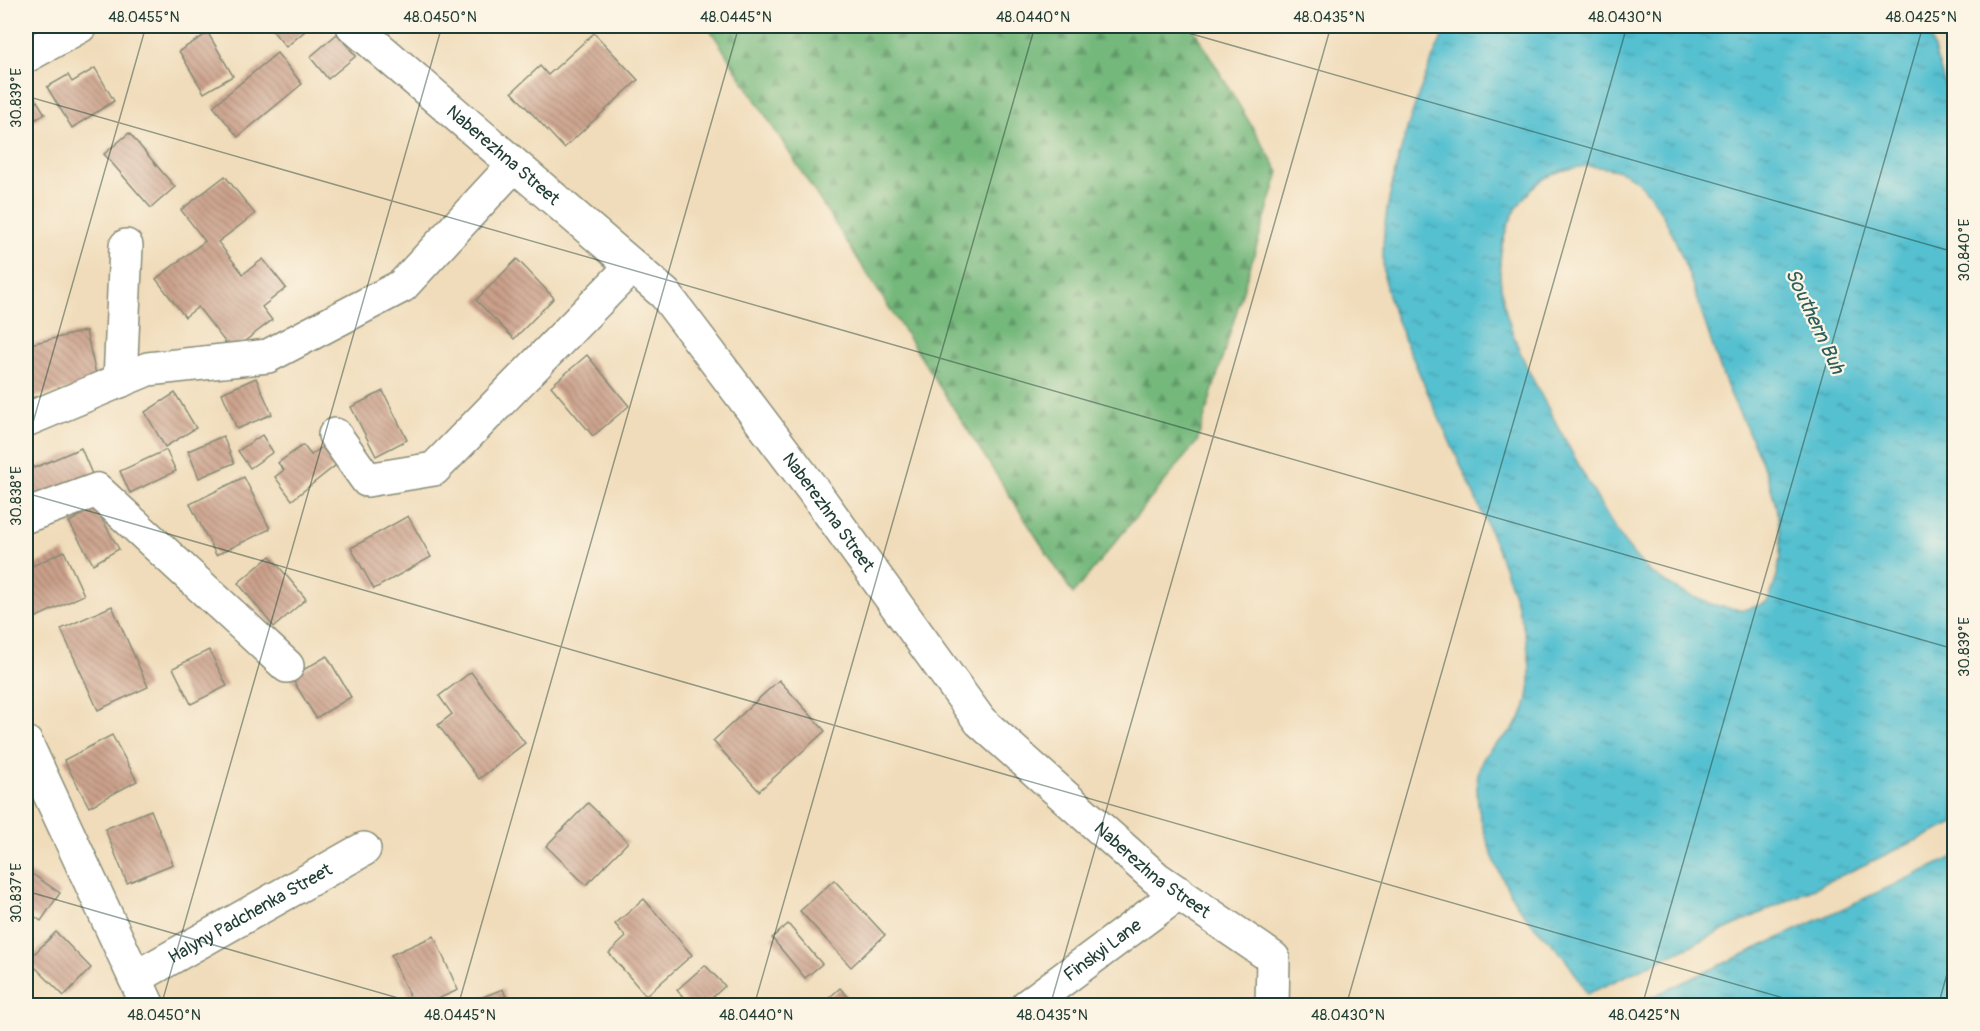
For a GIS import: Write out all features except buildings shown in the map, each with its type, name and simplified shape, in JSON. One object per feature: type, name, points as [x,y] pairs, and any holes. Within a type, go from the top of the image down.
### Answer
[{"type":"street","points":[[26,56],[80,26]]},
{"type":"street","name":"Naberezhna Street","points":[[353,26],[664,294],[813,490],[980,721],[1156,878],[1273,958],[1272,1005]]},
{"type":"street","points":[[26,420],[148,369],[268,356],[402,286],[514,165]]},
{"type":"street","points":[[120,381],[126,246]]},
{"type":"street","points":[[335,435],[367,480],[434,469],[632,266]]},
{"type":"street","points":[[26,516],[97,490],[287,666]]},
{"type":"street","name":"Halyny Padchenka Street","points":[[26,743],[142,992],[364,849]]},
{"type":"street","name":"Finskyi Lane","points":[[1027,1005],[1179,893]]},
{"type":"green space","points":[[708,26],[1192,26],[1279,172],[1197,442],[1073,594]]},
{"type":"water","name":"Southern Buh","points":[[1447,26],[1927,26],[1954,114],[1954,823],[1587,994],[1565,958],[1515,902],[1491,853],[1485,833],[1477,795],[1478,777],[1485,756],[1511,731],[1525,709],[1530,683],[1527,643],[1515,597],[1503,564],[1401,331],[1387,291],[1383,262],[1390,193],[1410,120]],"holes":[[[1587,166],[1621,171],[1638,182],[1653,200],[1679,249],[1718,363],[1764,466],[1775,500],[1780,529],[1780,550],[1778,571],[1767,602],[1746,609],[1722,607],[1697,599],[1673,587],[1641,563],[1617,532],[1595,495],[1539,390],[1511,330],[1503,298],[1500,267],[1504,237],[1517,208],[1531,189],[1546,177],[1564,170]]]},
{"type":"water","points":[[1954,857],[1954,1005],[1634,1005]]}]
